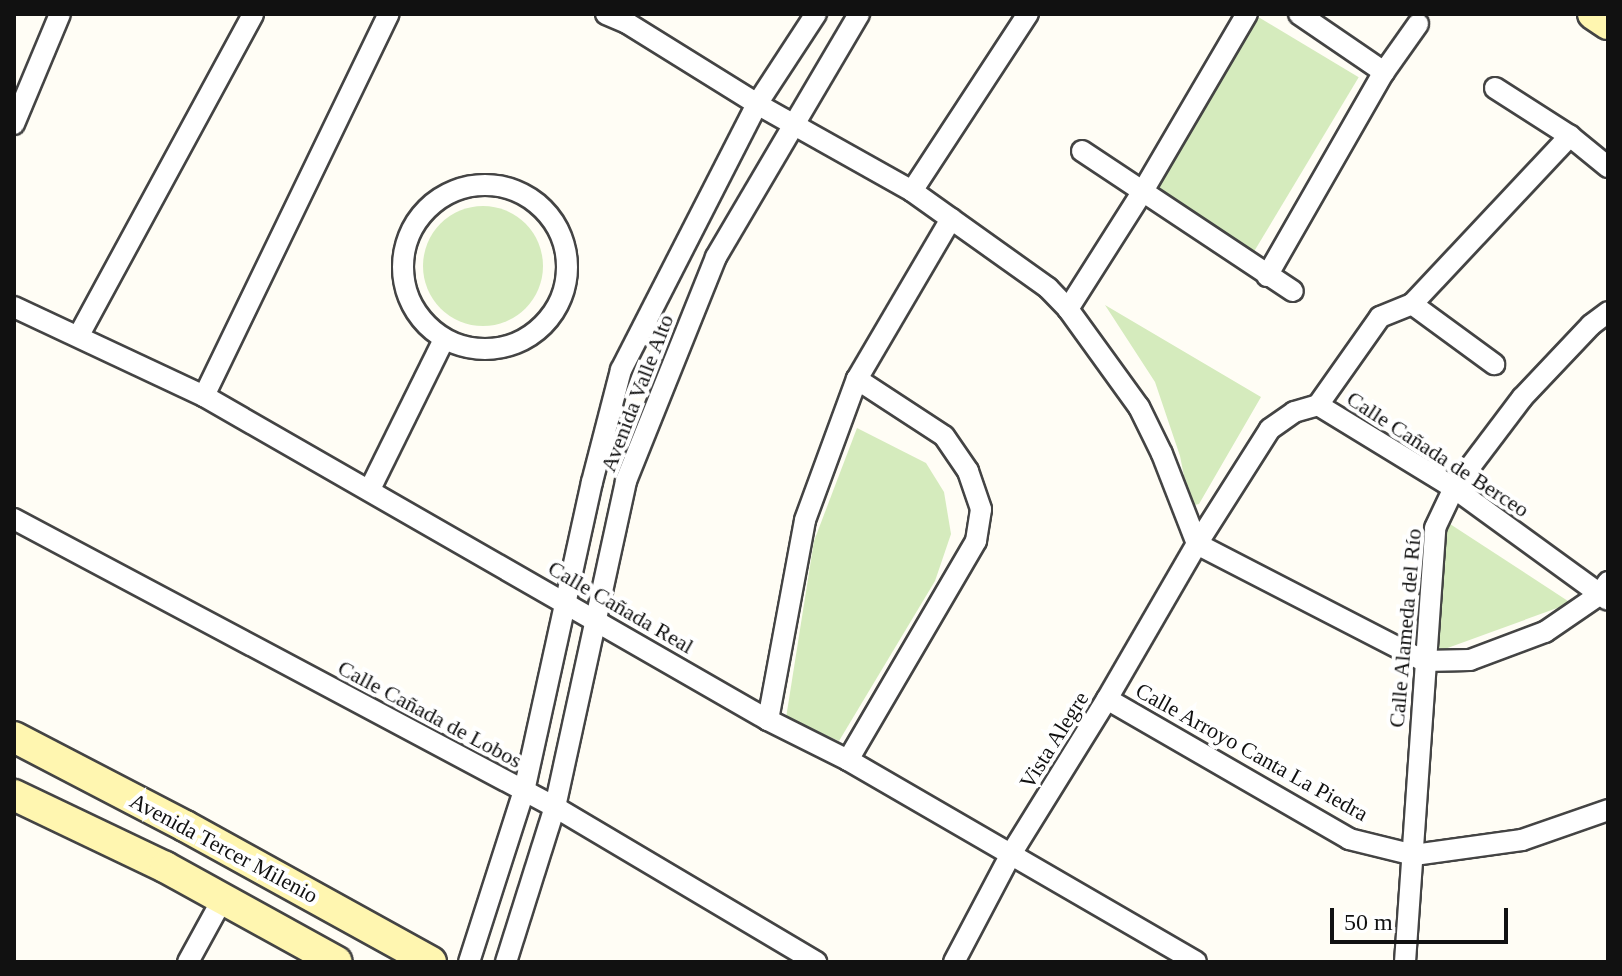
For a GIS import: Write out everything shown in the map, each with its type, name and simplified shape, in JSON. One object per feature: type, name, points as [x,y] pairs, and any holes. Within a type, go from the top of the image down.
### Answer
[{"type":"street","points":[[14,124],[60,14]]},
{"type":"street","points":[[79,335],[253,14]]},
{"type":"street","points":[[204,396],[389,14]]},
{"type":"street","points":[[606,14],[628,18],[757,104],[912,191],[1048,288],[1068,309],[1139,407],[1162,454],[1197,544],[1424,661],[1470,660],[1545,632],[1605,592]]},
{"type":"street","name":"Avenida Valle Alto","points":[[469,962],[524,791],[564,602],[621,370],[757,104],[816,14]]},
{"type":"street","name":"Avenida Valle Alto","points":[[506,962],[555,807],[598,622],[626,481],[716,257],[859,14]]},
{"type":"street","points":[[912,191],[1028,14]]},
{"type":"street","points":[[1068,309],[1143,191],[1247,14]]},
{"type":"street","points":[[1299,14],[1384,72]]},
{"type":"street","points":[[1593,14],[1608,24]]},
{"type":"street","points":[[1267,276],[1384,72],[1418,24]]},
{"type":"street","points":[[1495,88],[1570,136],[1608,167]]},
{"type":"street","points":[[1318,405],[1380,317],[1412,304],[1570,136]]},
{"type":"street","points":[[1082,151],[1293,291]]},
{"type":"street","points":[[480,184],[503,186],[525,194],[546,210],[560,232],[566,251],[568,271],[559,304],[532,334],[513,344],[491,349],[467,347],[444,339],[422,321],[403,282],[401,267],[406,239],[418,217],[442,196],[460,188],[480,184]]},
{"type":"street","points":[[768,720],[805,520],[857,379],[951,219]]},
{"type":"street","points":[[1412,304],[1494,364]]},
{"type":"street","name":"Calle Cañada Real","points":[[14,307],[204,396],[768,720],[848,760],[1196,962]]},
{"type":"street","name":"Calle Alameda del Río","points":[[1405,962],[1435,528],[1454,488],[1522,398],[1591,325],[1608,312]]},
{"type":"street","points":[[370,489],[444,339]]},
{"type":"street","points":[[848,760],[976,541],[981,509],[968,471],[944,436],[857,379]]},
{"type":"street","name":"Calle Cañada de Berceo","points":[[1197,544],[1270,429],[1294,412],[1318,405],[1454,488],[1605,592]]},
{"type":"street","name":"Calle Cañada de Lobos","points":[[14,519],[555,807],[816,962]]},
{"type":"street","name":"Vista Alegre","points":[[954,962],[1011,854],[1107,699],[1197,544]]},
{"type":"street","name":"Calle Arroyo Canta La Piedra","points":[[1107,699],[1349,839],[1414,855],[1522,840],[1608,810]]},
{"type":"street","name":"Avenida Tercer Milenio","points":[[14,737],[185,826],[431,962]]},
{"type":"street","name":"Avenida Tercer Milenio","points":[[14,795],[165,867],[337,962]]},
{"type":"street","points":[[165,867],[185,826]]},
{"type":"street","points":[[188,962],[223,898]]},
{"type":"green space","points":[[1255,15],[1359,77],[1251,256],[1147,194]]},
{"type":"green space","points":[[483,206],[506,211],[525,224],[538,243],[543,266],[538,289],[525,308],[506,321],[483,326],[460,321],[441,308],[428,289],[423,266],[428,243],[441,224],[460,211]]},
{"type":"green space","points":[[1105,305],[1261,397],[1199,504],[1190,506],[1180,456],[1155,382]]},
{"type":"green space","points":[[857,428],[926,463],[944,492],[951,534],[935,581],[839,741],[786,718],[814,541]]},
{"type":"green space","points":[[1450,524],[1571,603],[1431,654],[1440,531]]}]
